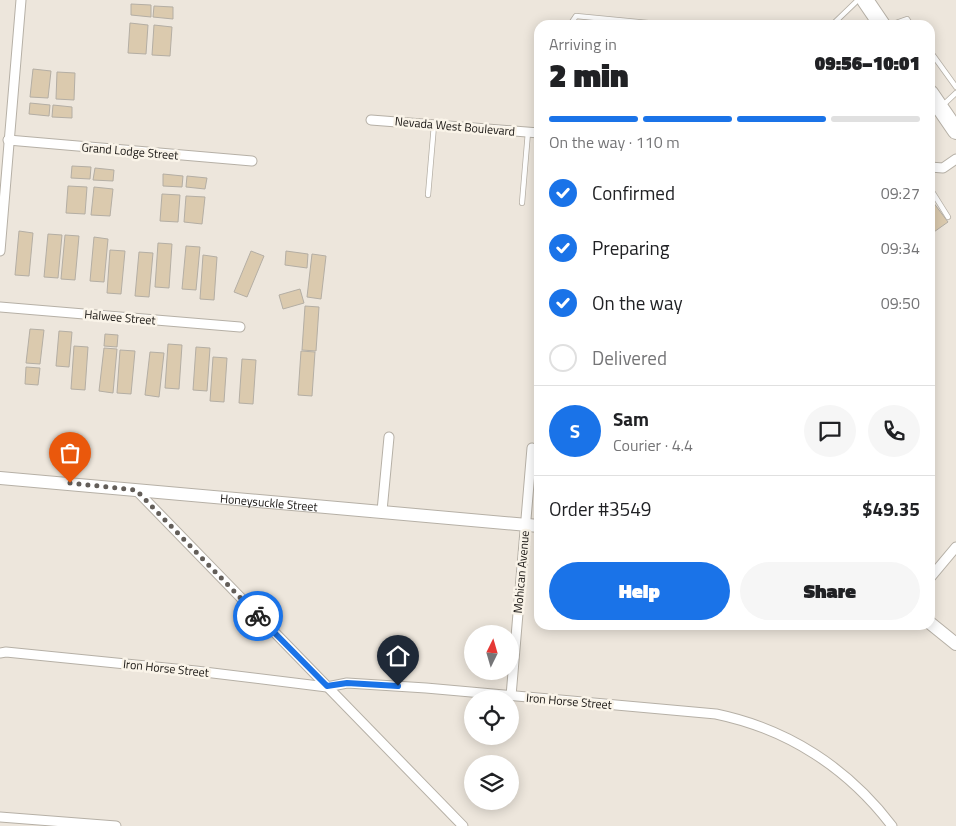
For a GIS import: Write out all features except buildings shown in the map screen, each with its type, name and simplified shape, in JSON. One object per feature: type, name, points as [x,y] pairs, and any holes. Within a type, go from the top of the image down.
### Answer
[{"type":"highway","points":[[865,0],[879,20]]},
{"type":"highway","points":[[935,101],[956,131]]},
{"type":"street","points":[[0,251],[21,0]]},
{"type":"street","name":"Nevada West Boulevard","points":[[372,120],[534,133]]},
{"type":"street","name":"Grand Lodge Street","points":[[8,140],[252,161]]},
{"type":"street","points":[[935,167],[943,168],[956,159]]},
{"type":"street","name":"Halwee Street","points":[[0,307],[240,327]]},
{"type":"street","points":[[382,511],[389,437]]},
{"type":"street","name":"Mohican Avenue","points":[[512,690],[532,448]]},
{"type":"street","name":"Honeysuckle Street","points":[[0,478],[534,525]]},
{"type":"street","points":[[136,490],[463,826]]},
{"type":"street","points":[[935,572],[956,547]]},
{"type":"street","points":[[935,627],[956,644]]},
{"type":"street","name":"Iron Horse Street","points":[[0,653],[6,652],[186,670],[327,686],[347,683],[464,692]]},
{"type":"street","name":"Iron Horse Street","points":[[519,697],[716,714],[743,720],[775,732],[812,752],[846,776],[876,805],[892,826]]},
{"type":"street","points":[[0,816],[116,826]]},
{"type":"lane","points":[[837,20],[858,0]]},
{"type":"lane","points":[[573,20],[576,16],[617,20]]},
{"type":"lane","points":[[935,58],[956,87]]},
{"type":"lane","points":[[940,108],[956,93]]},
{"type":"lane","points":[[428,195],[434,124]]},
{"type":"lane","points":[[522,203],[528,132]]},
{"type":"lane","points":[[935,198],[948,217]]},
{"type":"way so far","points":[[70,483],[136,490],[258,616]]},
{"type":"route","points":[[258,616],[327,686],[347,683],[398,686]]}]
